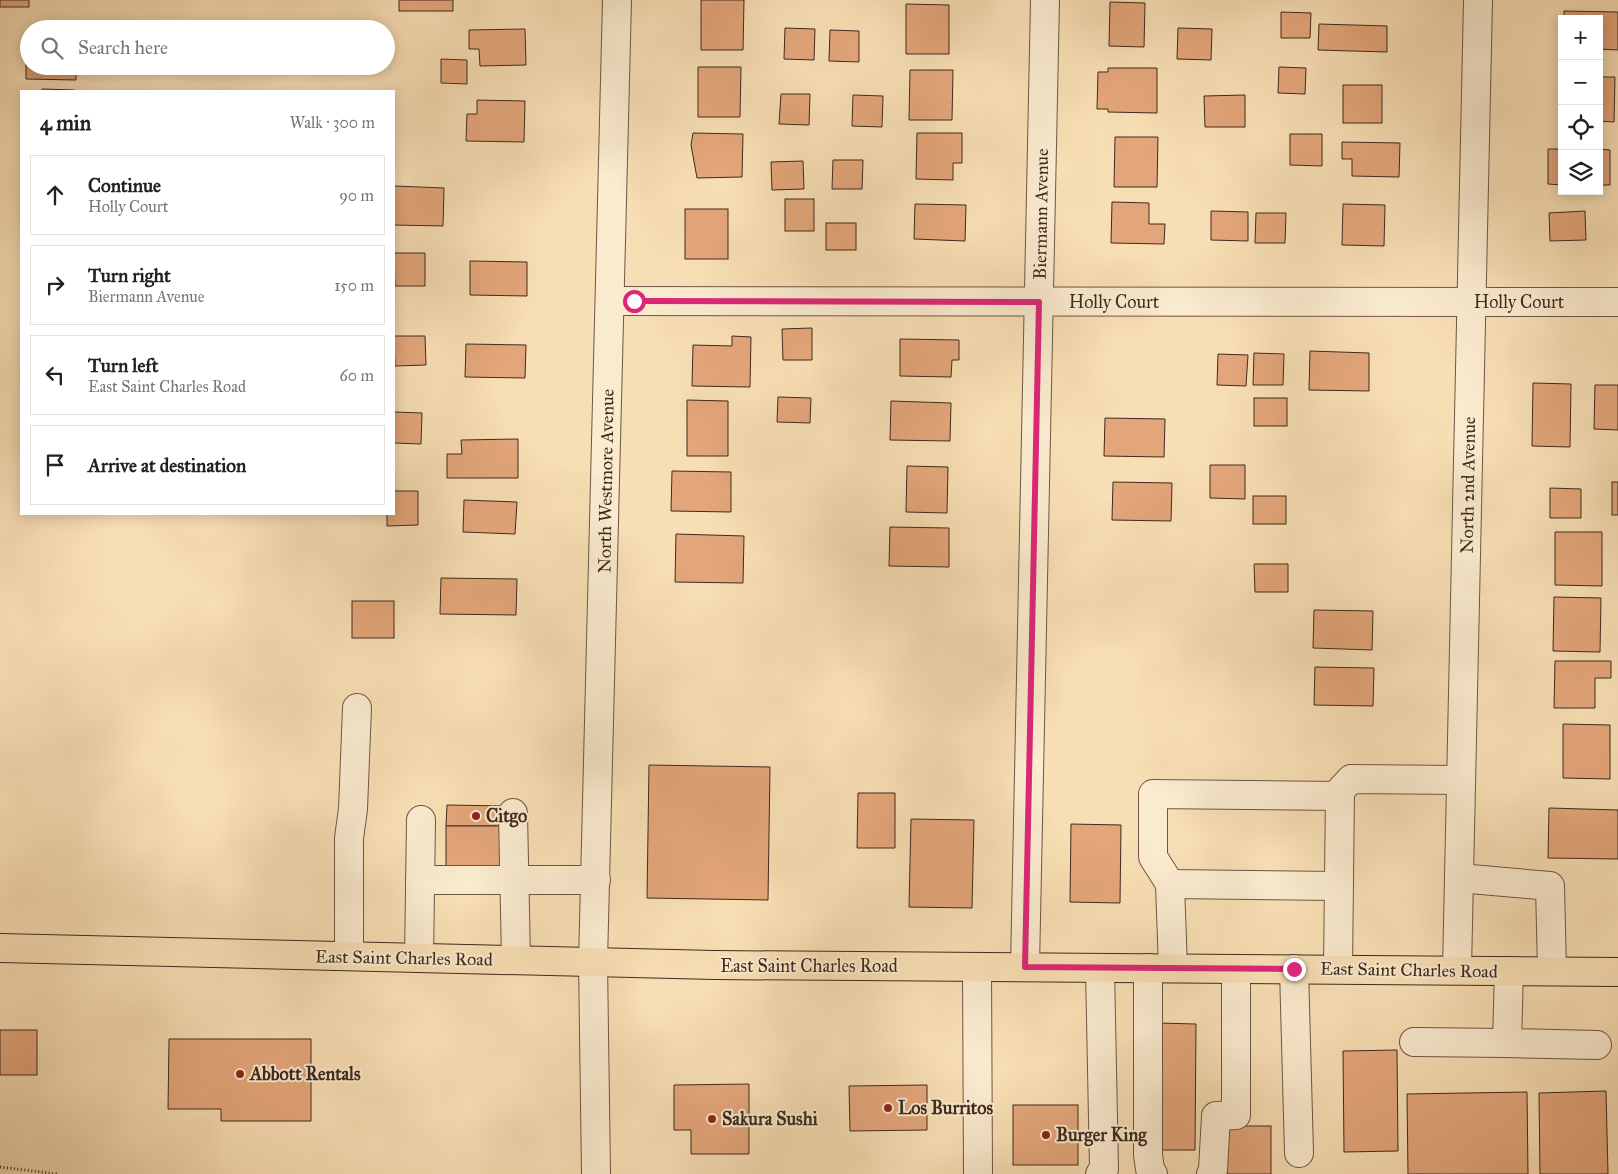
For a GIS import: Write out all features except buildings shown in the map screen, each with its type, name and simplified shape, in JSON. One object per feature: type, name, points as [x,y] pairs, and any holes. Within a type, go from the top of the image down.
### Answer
[{"type":"main road","name":"East Saint Charles Road","points":[[0,948],[724,965],[1618,972]]},
{"type":"street","name":"North Westmore Avenue","points":[[596,1174],[593,962],[617,0]]},
{"type":"street","name":"Biermann Avenue","points":[[1025,967],[1045,0]]},
{"type":"street","name":"North 2nd Avenue","points":[[1457,970],[1478,0]]},
{"type":"street","name":"Holly Court","points":[[610,301],[1618,302]]},
{"type":"street","points":[[349,956],[349,838],[353,809],[357,708]]},
{"type":"street","points":[[1338,970],[1340,791],[1351,779],[1461,780]]},
{"type":"street","points":[[1153,1174],[1150,1169],[1148,1155],[1160,968],[1170,884],[1153,857],[1153,794],[1340,796]]},
{"type":"street","points":[[513,813],[516,880],[516,960]]},
{"type":"street","points":[[419,958],[421,820]]},
{"type":"street","points":[[1459,878],[1550,886],[1552,971]]},
{"type":"street","points":[[420,880],[596,880]]},
{"type":"street","points":[[1170,884],[1339,886]]},
{"type":"street","points":[[977,967],[978,1174]]},
{"type":"street","points":[[1100,968],[1104,1169],[1100,1174]]},
{"type":"street","points":[[1211,1174],[1213,1170],[1216,1116],[1236,1115],[1236,968]]},
{"type":"street","points":[[1294,969],[1299,1153]]},
{"type":"street","points":[[1507,1043],[1509,971]]},
{"type":"street","points":[[1414,1042],[1597,1045]]},
{"type":"path","points":[[0,1167],[58,1174]]},
{"type":"place","name":"Citgo","points":[[476,816]]},
{"type":"place","name":"Abbott Rentals","points":[[240,1074]]},
{"type":"place","name":"Los Burritos","points":[[888,1108]]},
{"type":"place","name":"Sakura Sushi","points":[[712,1119]]},
{"type":"place","name":"Burger King","points":[[1046,1135]]},
{"type":"route","points":[[634,301],[1039,302],[1025,967],[1294,969]]}]
